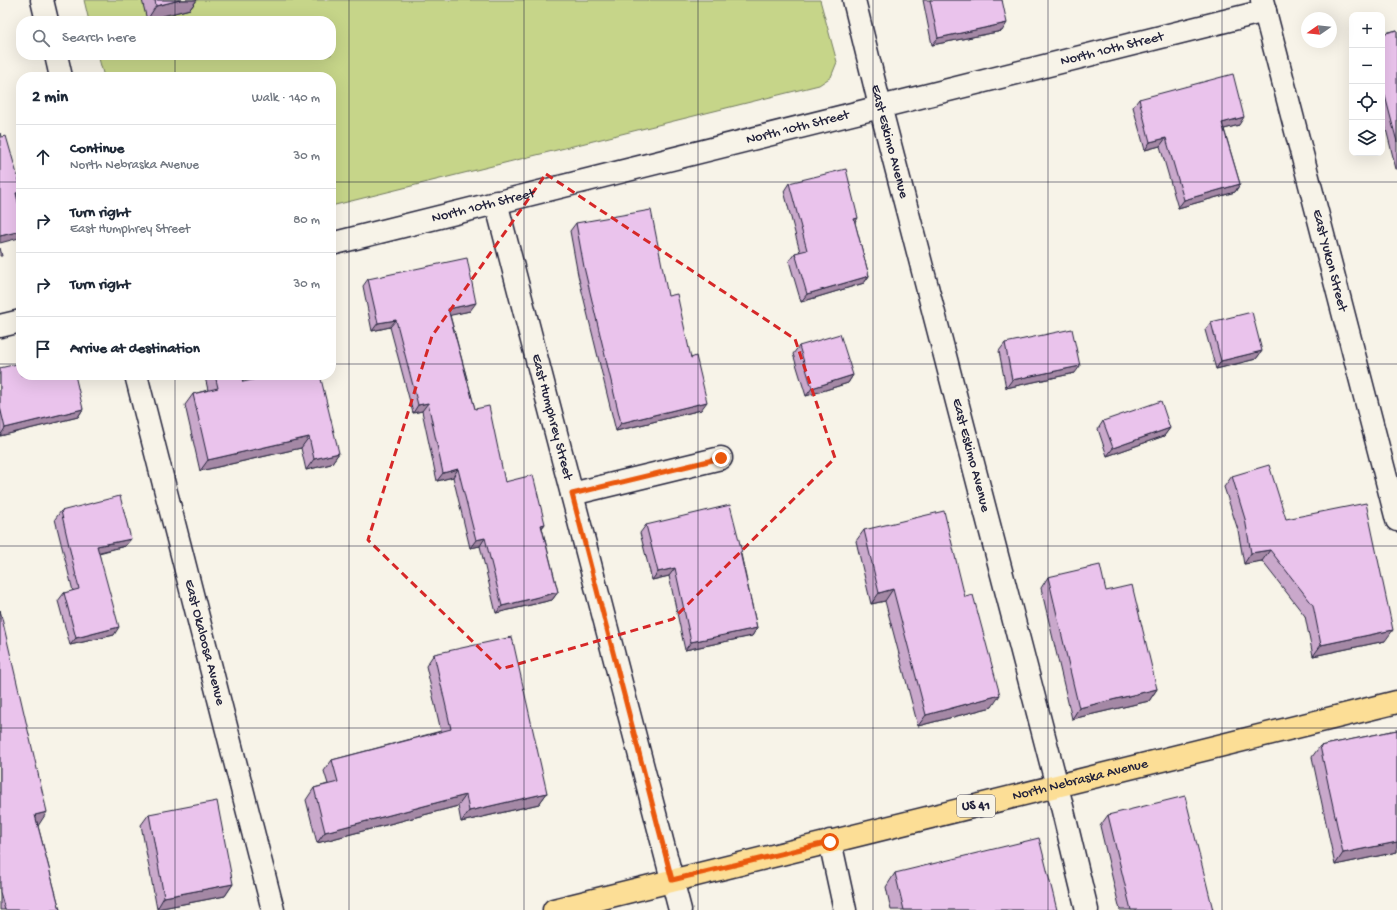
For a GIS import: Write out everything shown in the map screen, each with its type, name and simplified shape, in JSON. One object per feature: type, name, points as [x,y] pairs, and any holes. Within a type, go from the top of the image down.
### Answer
[{"type":"main road","name":"North Nebraska Avenue","points":[[554,910],[1397,702]]},
{"type":"street","points":[[42,0],[46,16]]},
{"type":"street","name":"East Eskimo Avenue","points":[[854,0],[880,106],[1056,786],[1086,910]]},
{"type":"street","name":"North 10th Street","points":[[336,243],[880,106],[1264,5]]},
{"type":"street","name":"East Yukon Street","points":[[1264,5],[1397,520]]},
{"type":"street","points":[[57,60],[60,72]]},
{"type":"street","name":"East Humphrey Street","points":[[496,202],[680,910]]},
{"type":"street","points":[[0,326],[16,322]]},
{"type":"street","name":"East Okaloosa Avenue","points":[[137,380],[273,910]]},
{"type":"street","points":[[572,494],[721,458]]},
{"type":"street","points":[[830,842],[845,910]]},
{"type":"highlighted area","points":[[546,174],[795,339],[835,458],[673,619],[501,669],[368,540],[432,336]]},
{"type":"green space","points":[[84,0],[820,0],[837,62],[831,77],[819,85],[336,205],[336,72],[103,72],[99,60],[336,60],[336,16],[88,16]]},
{"type":"building","points":[[155,0],[180,0],[156,6]]},
{"type":"building","points":[[930,0],[1002,0],[1007,23],[938,38]]},
{"type":"building","points":[[1397,30],[1397,142],[1385,96],[1385,33]]},
{"type":"building","points":[[1233,74],[1244,117],[1222,123],[1240,184],[1184,200],[1166,138],[1150,142],[1139,99]]},
{"type":"building","points":[[0,133],[1,137],[6,136],[16,171],[16,232],[0,236]]},
{"type":"building","points":[[846,169],[858,218],[854,219],[869,276],[807,294],[795,253],[807,250],[789,183]]},
{"type":"building","points":[[651,210],[668,296],[677,294],[691,358],[696,356],[707,402],[621,423],[584,267],[576,223]]},
{"type":"building","points":[[467,258],[476,303],[448,309],[475,409],[489,406],[505,482],[533,475],[545,524],[541,525],[558,592],[502,606],[485,538],[476,540],[458,469],[443,473],[428,403],[418,405],[396,320],[378,323],[368,279]]},
{"type":"building","points":[[1252,312],[1262,351],[1221,361],[1211,322]]},
{"type":"building","points":[[1072,329],[1080,366],[1012,380],[1005,343]]},
{"type":"building","points":[[840,334],[853,375],[812,388],[799,346]]},
{"type":"building","points":[[16,364],[16,380],[76,380],[83,409],[5,428],[0,407],[0,368]]},
{"type":"building","points":[[216,380],[242,380],[243,382],[252,380],[321,380],[339,453],[314,459],[309,437],[208,460],[193,394],[218,388]]},
{"type":"building","points":[[1161,401],[1170,428],[1113,448],[1103,421]]},
{"type":"building","points":[[1269,465],[1286,519],[1366,503],[1393,630],[1321,645],[1313,605],[1270,550],[1251,553],[1245,519],[1232,476]]},
{"type":"building","points":[[120,496],[131,539],[97,546],[119,627],[76,638],[64,593],[79,589],[61,511]]},
{"type":"building","points":[[730,505],[742,552],[740,552],[757,628],[691,642],[675,568],[658,572],[646,525]]},
{"type":"building","points":[[944,511],[965,597],[973,595],[1000,695],[926,715],[893,589],[879,593],[864,530]]},
{"type":"building","points":[[1100,565],[1106,591],[1132,585],[1157,689],[1079,708],[1048,577]]},
{"type":"building","points":[[0,610],[47,812],[35,815],[60,910],[5,910],[0,892]]},
{"type":"building","points":[[512,637],[547,793],[469,811],[466,795],[325,832],[314,788],[338,782],[332,760],[451,729],[434,654]]},
{"type":"building","points":[[1397,730],[1397,842],[1343,853],[1320,746]]},
{"type":"building","points":[[1185,796],[1213,910],[1131,910],[1108,815]]},
{"type":"building","points":[[217,801],[233,884],[164,897],[149,814]]},
{"type":"building","points":[[1039,838],[1057,910],[904,910],[895,873]]},
{"type":"route","points":[[721,458],[572,494],[672,880],[830,842]]}]
